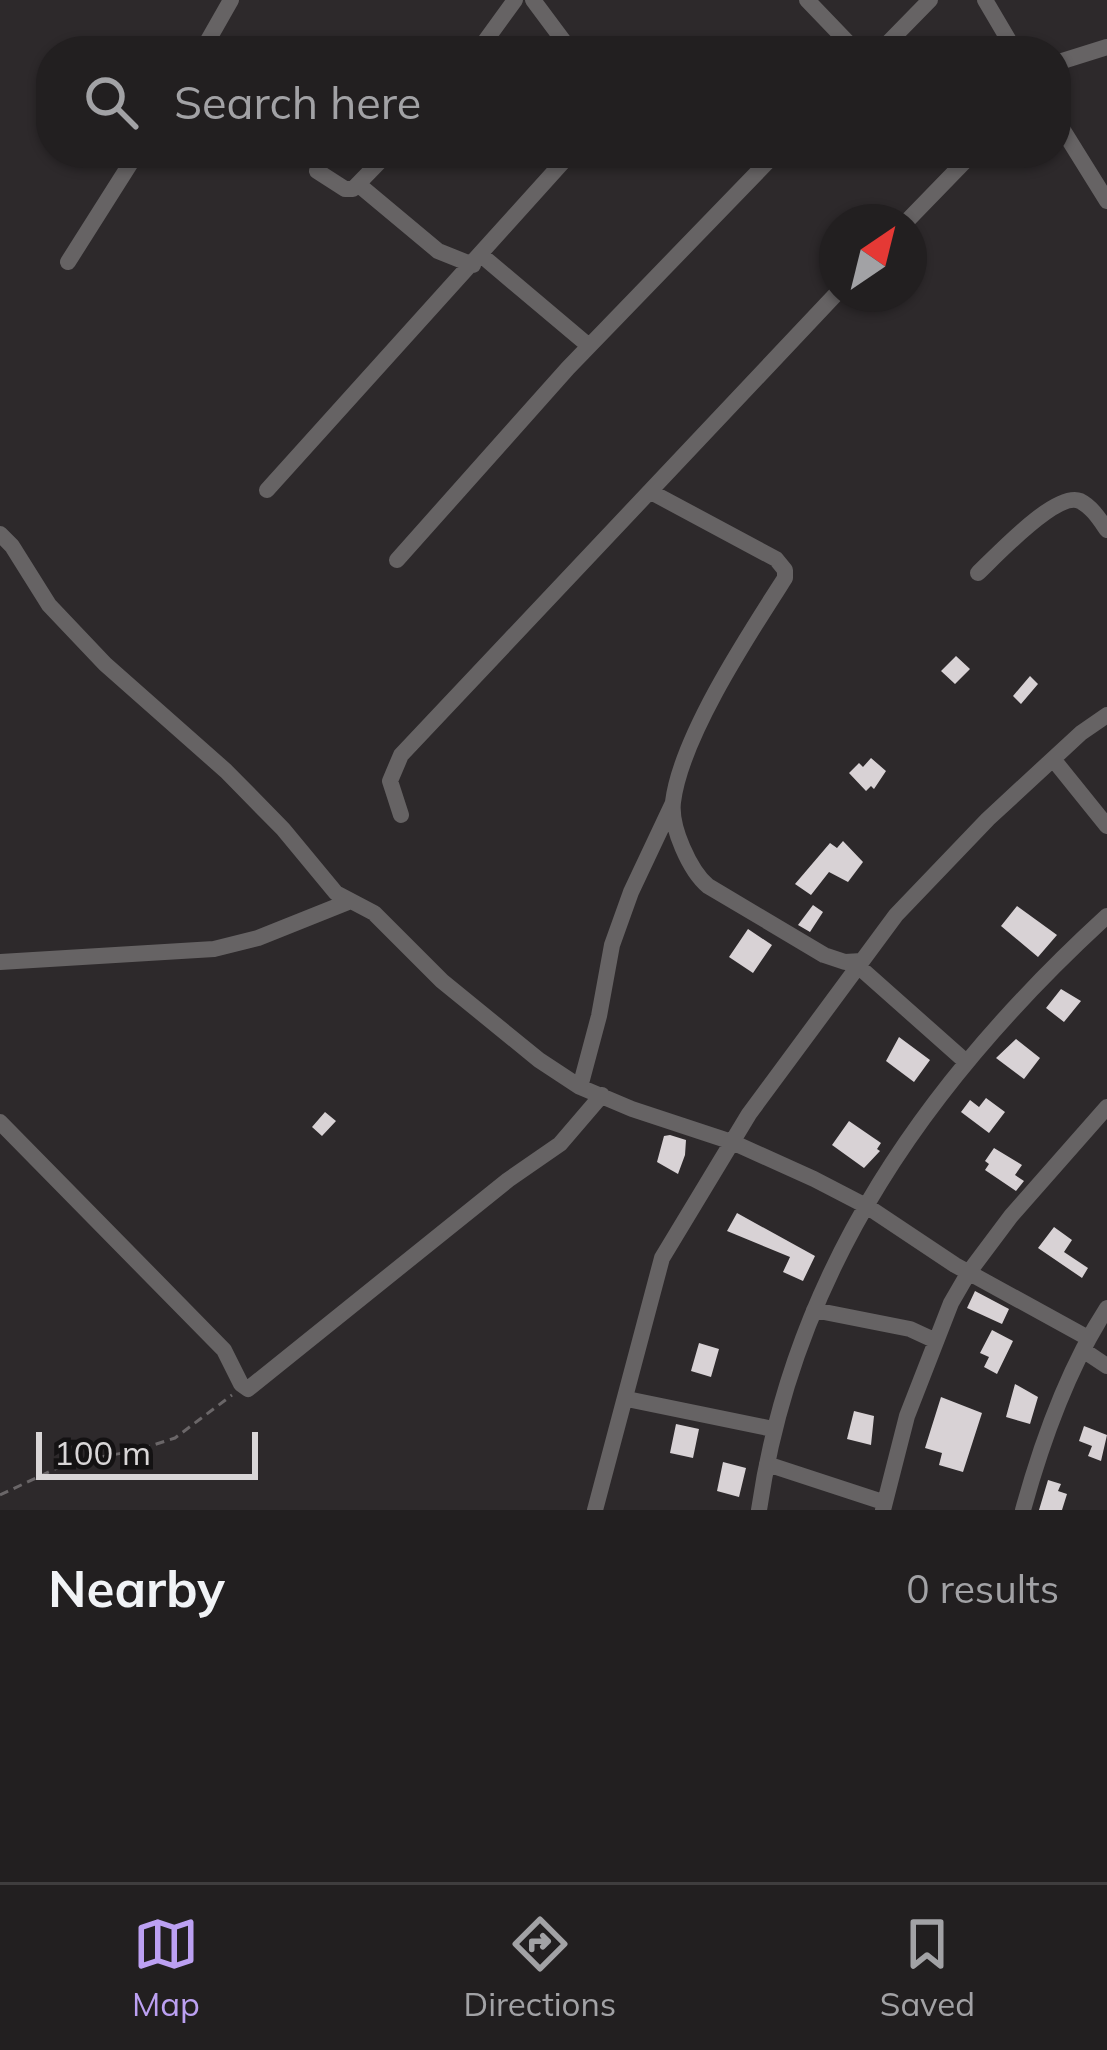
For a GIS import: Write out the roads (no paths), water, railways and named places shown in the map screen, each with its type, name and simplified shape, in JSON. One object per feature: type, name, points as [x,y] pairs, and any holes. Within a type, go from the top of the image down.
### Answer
[{"type":"street","points":[[211,36],[231,0]]},
{"type":"street","points":[[489,36],[515,0]]},
{"type":"street","points":[[533,0],[560,36]]},
{"type":"street","points":[[807,0],[842,36]]},
{"type":"street","points":[[895,36],[930,0]]},
{"type":"street","points":[[986,0],[1006,36]]},
{"type":"street","points":[[1071,58],[1107,46]]},
{"type":"street","points":[[1071,143],[1107,201]]},
{"type":"street","points":[[68,262],[128,168]]},
{"type":"street","points":[[317,171],[345,189],[359,184],[374,168]]},
{"type":"street","points":[[267,490],[559,168]]},
{"type":"street","points":[[397,560],[589,346],[761,168]]},
{"type":"street","points":[[923,204],[958,168]]},
{"type":"street","points":[[359,184],[438,251],[477,260],[589,346]]},
{"type":"street","points":[[401,814],[390,781],[401,755],[527,616],[819,312]]},
{"type":"street","points":[[580,1087],[612,945],[631,892],[673,805],[691,748],[717,694],[785,578],[785,569],[776,559],[651,492]]},
{"type":"street","points":[[978,573],[1040,516],[1066,500],[1078,500],[1107,530]]},
{"type":"street","points":[[0,535],[49,605],[105,664],[200,746],[284,829],[336,893],[374,913],[442,981],[539,1060],[580,1087],[732,1142],[868,1207],[1085,1344],[1107,1366]]},
{"type":"street","points":[[595,1510],[662,1258],[732,1142],[813,1022],[912,899],[988,819],[1107,715]]},
{"type":"street","points":[[1053,759],[1107,826]]},
{"type":"street","points":[[673,805],[678,832],[695,872],[708,886],[824,955],[860,964],[964,1061]]},
{"type":"street","points":[[4,967],[214,949],[258,938],[348,902]]},
{"type":"street","points":[[760,1510],[773,1429],[790,1365],[814,1310],[907,1137],[964,1061],[1104,925]]},
{"type":"street","points":[[0,1122],[224,1350],[242,1386],[251,1388],[458,1219],[560,1144],[602,1095]]},
{"type":"street","points":[[767,1464],[883,1506],[907,1416],[969,1273],[1011,1216],[1107,1107]]},
{"type":"street","points":[[1023,1510],[1046,1438],[1085,1344],[1107,1308]]},
{"type":"street","points":[[814,1310],[910,1329],[936,1341]]},
{"type":"street","points":[[627,1399],[773,1429]]}]
